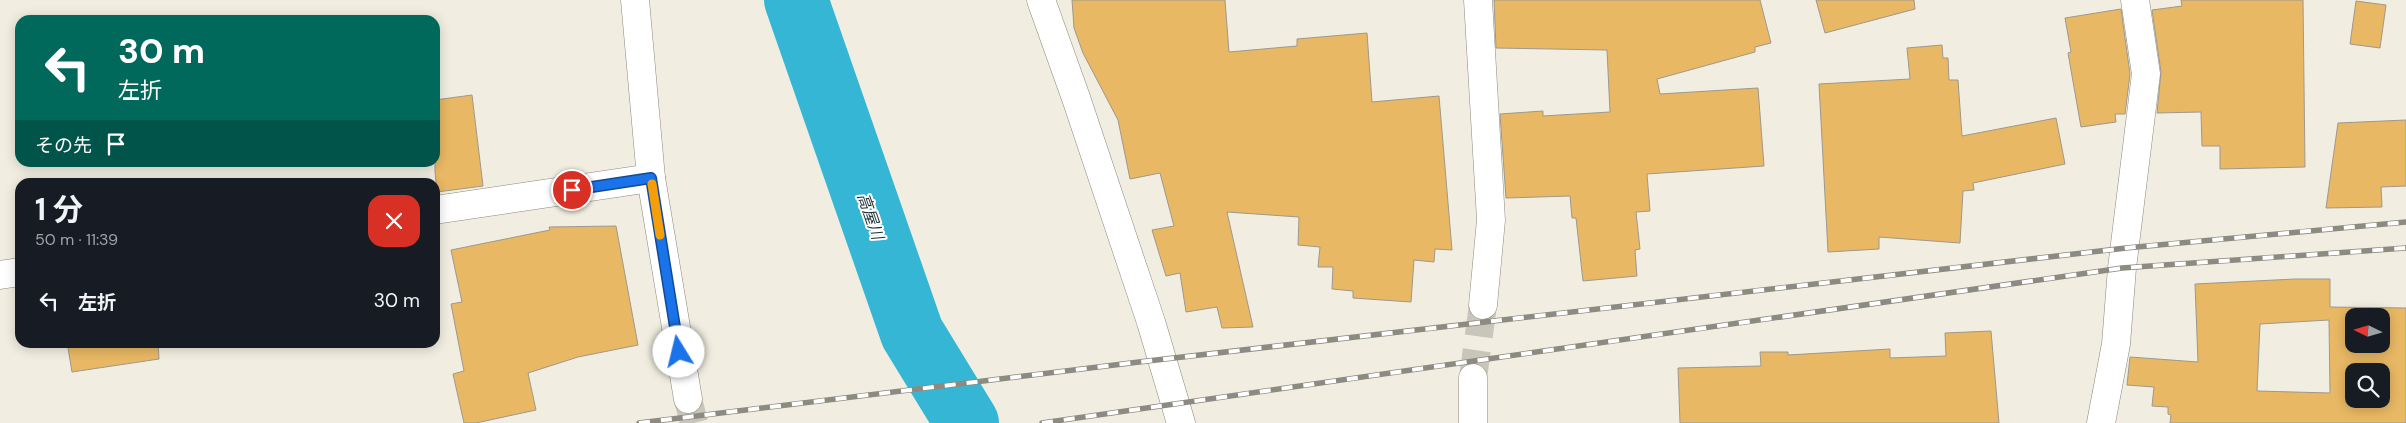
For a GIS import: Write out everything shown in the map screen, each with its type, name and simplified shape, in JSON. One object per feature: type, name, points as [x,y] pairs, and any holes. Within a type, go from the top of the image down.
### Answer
[{"type":"street","points":[[635,0],[651,178],[688,399]]},
{"type":"street","points":[[1041,0],[1151,322],[1181,423]]},
{"type":"street","points":[[1478,0],[1491,220],[1483,305]]},
{"type":"street","points":[[2101,423],[2116,344],[2122,268],[2146,74],[2136,0]]},
{"type":"street","points":[[440,209],[651,178]]},
{"type":"street","points":[[0,275],[15,273]]},
{"type":"street","points":[[1472,378],[1473,423]]},
{"type":"building","points":[[1072,0],[1225,0],[1229,52],[1297,46],[1297,39],[1367,33],[1372,102],[1439,96],[1452,250],[1435,249],[1434,262],[1414,260],[1411,302],[1353,298],[1353,291],[1332,289],[1333,267],[1318,267],[1320,247],[1298,245],[1299,217],[1227,212],[1253,327],[1222,328],[1217,307],[1186,312],[1180,273],[1166,276],[1152,230],[1174,226],[1160,173],[1130,179],[1118,120],[1083,53],[1074,28]]},
{"type":"building","points":[[1494,0],[1760,0],[1771,43],[1755,47],[1755,52],[1657,79],[1660,94],[1758,88],[1764,166],[1647,174],[1650,211],[1636,212],[1640,249],[1635,250],[1637,276],[1583,281],[1576,218],[1572,218],[1570,196],[1506,198],[1500,114],[1543,111],[1543,116],[1610,112],[1607,50],[1496,48]]},
{"type":"building","points":[[1816,0],[1914,0],[1915,9],[1825,33]]},
{"type":"building","points":[[2181,0],[2303,0],[2305,167],[2220,169],[2220,146],[2202,146],[2201,112],[2157,113],[2161,72],[2152,10],[2182,6]]},
{"type":"building","points":[[2356,1],[2386,5],[2380,48],[2350,44]]},
{"type":"building","points":[[2121,9],[2130,74],[2125,114],[2115,114],[2116,122],[2081,127],[2068,53],[2071,52],[2065,18]]},
{"type":"building","points":[[1942,45],[1943,58],[1948,58],[1949,80],[1958,80],[1962,136],[2056,118],[2065,164],[1973,183],[1974,190],[1963,191],[1960,243],[1879,237],[1879,249],[1828,252],[1819,84],[1910,79],[1907,48]]},
{"type":"building","points":[[472,95],[483,186],[440,192],[440,178],[436,178],[435,167],[440,167],[440,99]]},
{"type":"building","points":[[2406,120],[2406,186],[2381,187],[2382,207],[2326,208],[2338,123]]},
{"type":"building","points":[[616,226],[638,345],[578,357],[528,373],[536,410],[476,423],[464,423],[453,374],[464,371],[451,304],[462,302],[451,250],[550,230],[549,227]]},
{"type":"building","points":[[2330,279],[2330,307],[2406,308],[2406,423],[2170,423],[2171,415],[2168,414],[2168,407],[2152,406],[2154,387],[2127,385],[2130,357],[2198,362],[2195,284]],"holes":[[[2329,320],[2330,393],[2257,391],[2260,324]]]},
{"type":"building","points":[[1991,331],[1999,423],[1680,423],[1678,368],[1761,366],[1760,352],[1788,352],[1788,355],[1890,349],[1890,358],[1946,356],[1945,333]]},
{"type":"building","points":[[68,348],[158,348],[159,359],[72,372]]},
{"type":"waterway","name":"高屋川","points":[[796,0],[912,333],[967,423]]},
{"type":"tunnel","points":[[1473,378],[1483,305]]},
{"type":"tunnel","points":[[688,399],[694,423]]},
{"type":"railway","points":[[639,423],[1139,362],[2126,248],[2406,222]]},
{"type":"railway","points":[[1042,423],[2122,268],[2406,248]]},
{"type":"slow traffic","points":[[652,184],[660,235]]},
{"type":"route","points":[[572,190],[651,178],[679,352]]}]
